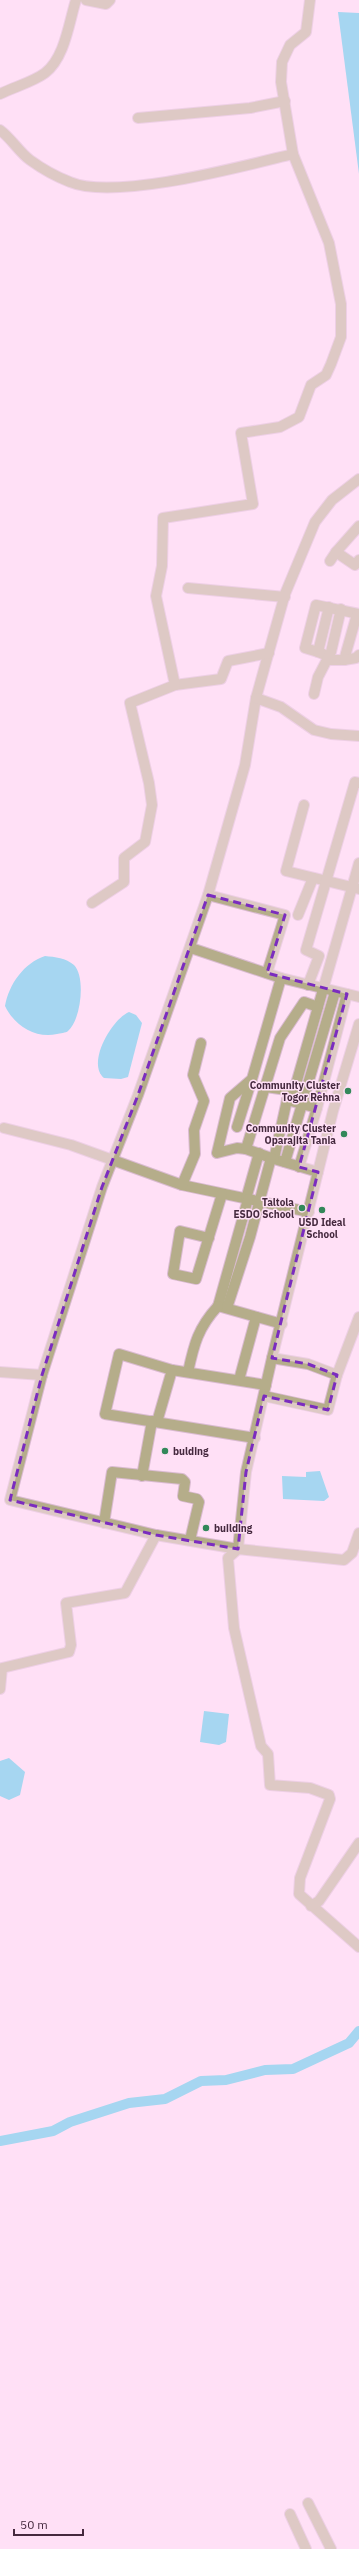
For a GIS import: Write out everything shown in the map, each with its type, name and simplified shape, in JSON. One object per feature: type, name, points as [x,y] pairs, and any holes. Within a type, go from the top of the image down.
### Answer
[{"type":"street","points":[[0,94],[46,73],[66,44],[67,28],[76,0]]},
{"type":"street","points":[[86,0],[106,4],[110,0]]},
{"type":"street","points":[[175,685],[156,596],[162,566],[163,518],[253,504],[241,433],[280,427],[299,418],[311,385],[326,375],[341,336],[341,304],[329,243],[293,154],[281,82],[282,62],[290,46],[306,32],[310,0]]},
{"type":"street","points":[[138,118],[250,108],[284,101]]},
{"type":"street","points":[[0,130],[30,160],[71,183],[95,186],[126,187],[201,175],[293,154]]},
{"type":"street","points":[[359,493],[356,482],[332,500],[315,522],[285,597],[256,698],[245,765],[208,896],[191,948],[138,1095],[111,1160],[42,1375],[10,1500],[156,1535],[238,1549],[344,1560],[356,1553],[359,1533]]},
{"type":"street","points":[[330,561],[359,526]]},
{"type":"street","points":[[336,552],[355,564],[359,560]]},
{"type":"street","points":[[188,588],[285,597]]},
{"type":"street","points":[[344,660],[358,614],[341,609],[316,605],[305,648],[318,652],[327,658],[344,660],[356,658],[359,655]]},
{"type":"street","points":[[318,652],[330,607]]},
{"type":"street","points":[[314,694],[318,677],[327,658],[341,609]]},
{"type":"street","points":[[92,903],[124,882],[124,858],[145,842],[152,805],[149,783],[130,703],[175,685],[221,679],[228,661],[269,654]]},
{"type":"street","points":[[256,698],[281,707],[314,730],[331,734],[359,736]]},
{"type":"street","points":[[308,985],[319,956],[306,950],[325,880],[355,782],[359,783]]},
{"type":"street","points":[[304,805],[284,875],[325,880],[356,888]]},
{"type":"street","points":[[285,1162],[301,1103],[299,1092],[318,1006],[356,888],[359,863]]},
{"type":"street","points":[[298,915],[313,878]]},
{"type":"street","points":[[208,896],[285,915],[267,973]]},
{"type":"street","points":[[191,948],[281,978],[359,997]]},
{"type":"street","points":[[237,1127],[281,978]]},
{"type":"street","points":[[188,1372],[194,1340],[206,1319],[223,1307],[261,1202],[287,1100],[299,1092],[335,992]]},
{"type":"street","points":[[299,1166],[317,1108],[347,994]]},
{"type":"street","points":[[246,1149],[280,1038],[304,1002],[318,1006]]},
{"type":"street","points":[[359,1024],[333,1111],[282,1324],[272,1358],[255,1438],[246,1472],[238,1549],[228,1558],[234,1628],[261,1746],[268,1754],[270,1785],[310,1788],[329,1795],[330,1798],[300,1878],[299,1894],[310,1906],[359,1947]]},
{"type":"street","points":[[182,1185],[195,1154],[194,1130],[204,1101],[193,1075],[201,1043]]},
{"type":"street","points":[[252,1079],[230,1098],[217,1152],[237,1148],[246,1149],[318,1172]]},
{"type":"street","points":[[266,1087],[299,1092]]},
{"type":"street","points":[[287,1100],[317,1108]]},
{"type":"street","points":[[4,1128],[71,1145],[182,1185],[309,1212]]},
{"type":"street","points":[[223,1307],[247,1199],[259,1153]]},
{"type":"street","points":[[209,1238],[180,1230],[173,1274],[196,1279],[209,1238],[222,1194]]},
{"type":"street","points":[[223,1307],[282,1324]]},
{"type":"street","points":[[239,1380],[256,1317]]},
{"type":"street","points":[[264,1396],[328,1410],[337,1375],[359,1317]]},
{"type":"street","points":[[255,1438],[105,1414],[119,1354],[172,1370],[239,1380],[266,1386]]},
{"type":"street","points":[[272,1358],[308,1364],[337,1375]]},
{"type":"street","points":[[142,1476],[154,1422],[172,1370]]},
{"type":"street","points":[[0,1372],[42,1375]]},
{"type":"street","points":[[104,1523],[110,1473],[118,1472],[185,1480],[184,1496],[197,1499],[199,1502],[190,1540]]},
{"type":"street","points":[[0,1689],[2,1668],[69,1652],[71,1645],[66,1603],[125,1593],[156,1535]]},
{"type":"street","points":[[310,1906],[319,1901],[359,1843]]},
{"type":"street","points":[[308,2503],[331,2549]]},
{"type":"street","points":[[290,2514],[306,2549]]},
{"type":"highlighted area","points":[[208,895],[285,915],[267,973],[347,994],[299,1167],[318,1172],[272,1358],[308,1364],[337,1375],[328,1410],[264,1396],[246,1472],[238,1549],[156,1535],[10,1500],[42,1375],[102,1187],[138,1095]]},
{"type":"water","points":[[338,12],[359,13],[359,174]]},
{"type":"water","points":[[45,956],[64,959],[74,965],[78,971],[81,988],[79,1008],[76,1018],[68,1031],[49,1035],[26,1029],[14,1019],[5,1006],[10,990],[19,975],[30,964]]},
{"type":"water","points":[[129,1012],[136,1015],[142,1023],[128,1077],[121,1079],[104,1078],[99,1071],[98,1062],[103,1042],[115,1023]]},
{"type":"water","points":[[320,1471],[329,1497],[324,1501],[283,1499],[282,1476],[306,1477],[306,1472]]},
{"type":"water","points":[[204,1711],[229,1714],[226,1742],[219,1745],[200,1742]]},
{"type":"water","points":[[9,1758],[25,1772],[20,1795],[9,1800],[0,1796],[0,1761]]},
{"type":"waterway","points":[[0,2141],[53,2131],[70,2122],[129,2103],[165,2099],[201,2081],[226,2080],[265,2070],[293,2069],[349,2043],[359,2031]]},
{"type":"place","name":"Community Cluster Togor Rehna","points":[[348,1091]]},
{"type":"place","name":"Community Cluster Oparajita Tania","points":[[344,1134]]},
{"type":"place","name":"Taltola ESDO School","points":[[302,1208]]},
{"type":"place","name":"USD Ideal School","points":[[322,1210]]},
{"type":"place","name":"bulding","points":[[165,1451]]},
{"type":"place","name":"building","points":[[206,1528]]}]
